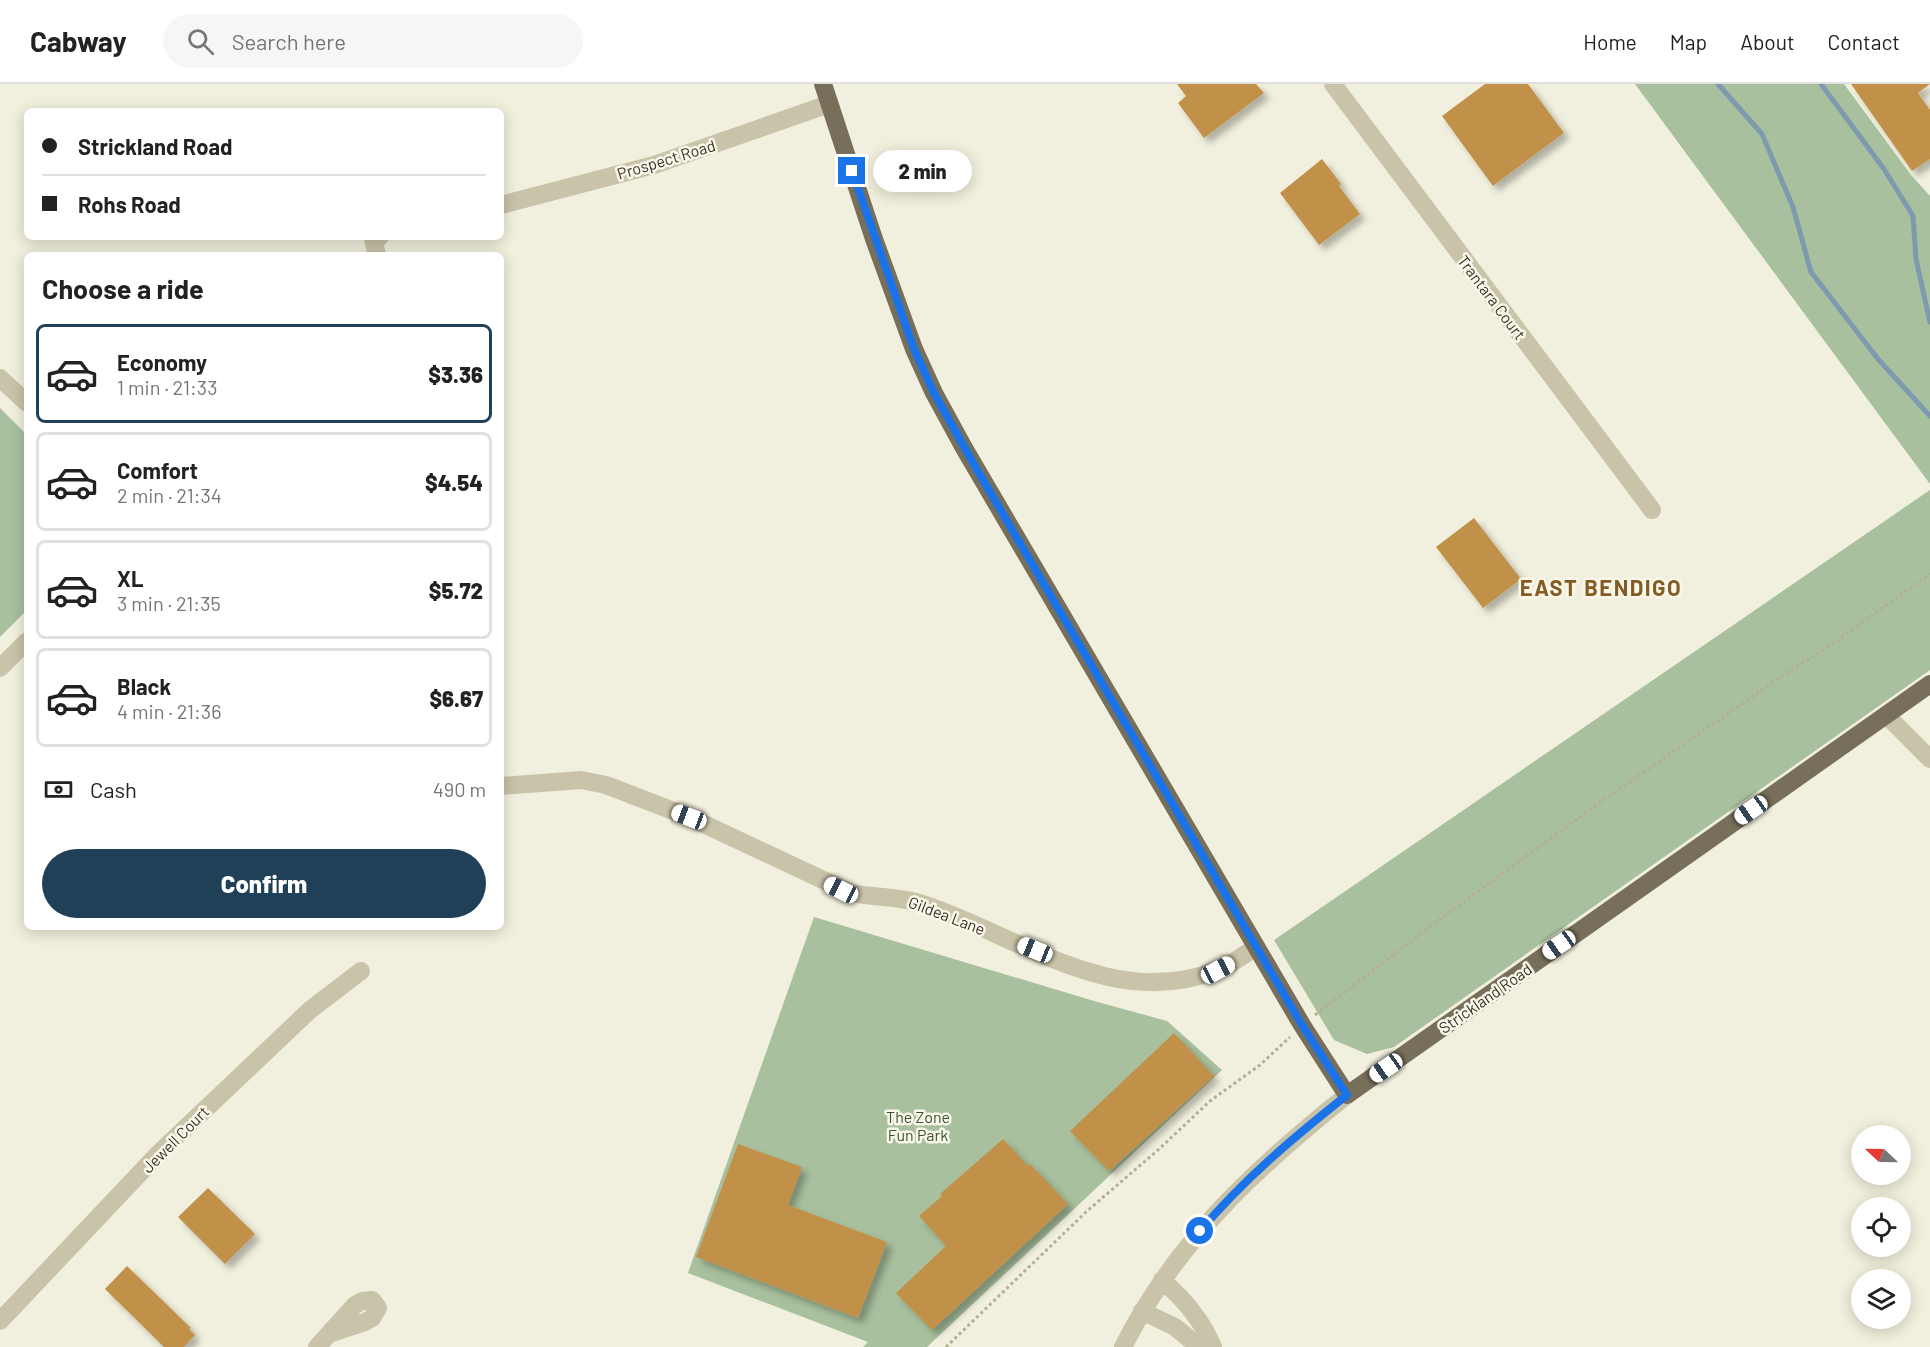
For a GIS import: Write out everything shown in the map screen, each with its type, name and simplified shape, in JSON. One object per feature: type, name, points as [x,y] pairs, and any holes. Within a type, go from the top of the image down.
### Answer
[{"type":"main road","points":[[823,84],[895,297],[914,349],[934,393],[1302,1025],[1347,1095]]},
{"type":"main road","name":"Strickland Road","points":[[1347,1095],[1930,684]]},
{"type":"street","name":"Trantara Court","points":[[1333,84],[1652,510]]},
{"type":"street","name":"Prospect Road","points":[[504,204],[654,165],[829,104]]},
{"type":"street","points":[[0,378],[24,400]]},
{"type":"street","points":[[0,668],[24,643]]},
{"type":"street","points":[[1886,715],[1930,759]]},
{"type":"street","name":"Gildea Lane","points":[[504,786],[581,780],[606,785],[689,817],[851,893],[920,902],[1073,966],[1117,980],[1154,982],[1190,978],[1218,970],[1256,946]]},
{"type":"street","name":"Jewell Court","points":[[0,1321],[158,1154],[310,1010],[361,971]]},
{"type":"street","name":"Strickland Road","points":[[1123,1347],[1162,1280],[1210,1219],[1254,1173],[1347,1095]]},
{"type":"street","points":[[1162,1280],[1189,1306],[1213,1347]]},
{"type":"street","points":[[1142,1311],[1175,1327],[1199,1347]]},
{"type":"path","points":[[946,1347],[1094,1204],[1158,1150],[1210,1101],[1273,1053],[1302,1025],[1431,926],[1591,809],[1789,671],[1824,650],[1930,574]]},
{"type":"green space","points":[[1635,84],[1844,84],[1911,175],[1930,196],[1930,484]]},
{"type":"green space","points":[[0,408],[24,432],[24,613],[0,637]]},
{"type":"green space","points":[[1930,490],[1930,670],[1394,1047],[1367,1054],[1334,1040],[1274,940]]},
{"type":"green space","name":"The Zone Fun Park","points":[[814,917],[1167,1021],[1222,1070],[927,1347],[863,1347],[868,1342],[688,1273]]},
{"type":"building","points":[[1177,84],[1256,84],[1264,93],[1204,138],[1178,103],[1186,96]]},
{"type":"building","points":[[1485,84],[1528,84],[1564,133],[1493,186],[1442,116]]},
{"type":"building","points":[[1851,84],[1930,84],[1918,93],[1930,110],[1930,159],[1912,171]]},
{"type":"building","points":[[1322,159],[1360,214],[1319,245],[1280,193]]},
{"type":"building","points":[[1474,518],[1521,579],[1483,608],[1436,547]]},
{"type":"building","points":[[1174,1033],[1214,1076],[1109,1171],[1070,1131]]},
{"type":"building","points":[[1003,1139],[1068,1204],[932,1330],[896,1293],[946,1246],[919,1216],[942,1196],[940,1194]]},
{"type":"building","points":[[738,1144],[802,1167],[788,1205],[887,1242],[858,1318],[696,1257]]},
{"type":"building","points":[[208,1188],[255,1234],[225,1264],[178,1217]]},
{"type":"building","points":[[127,1266],[191,1328],[189,1329],[195,1335],[184,1347],[164,1347],[105,1289]]},
{"type":"waterway","points":[[1718,84],[1762,134],[1793,207],[1811,272],[1878,359],[1930,416]]},
{"type":"waterway","points":[[1821,84],[1884,169],[1913,216],[1916,259],[1930,322]]},
{"type":"district","name":"EAST BENDIGO","points":[[1601,587]]},
{"type":"route","points":[[852,171],[907,331],[934,393],[1302,1025],[1347,1095],[1254,1173],[1200,1231]]}]
